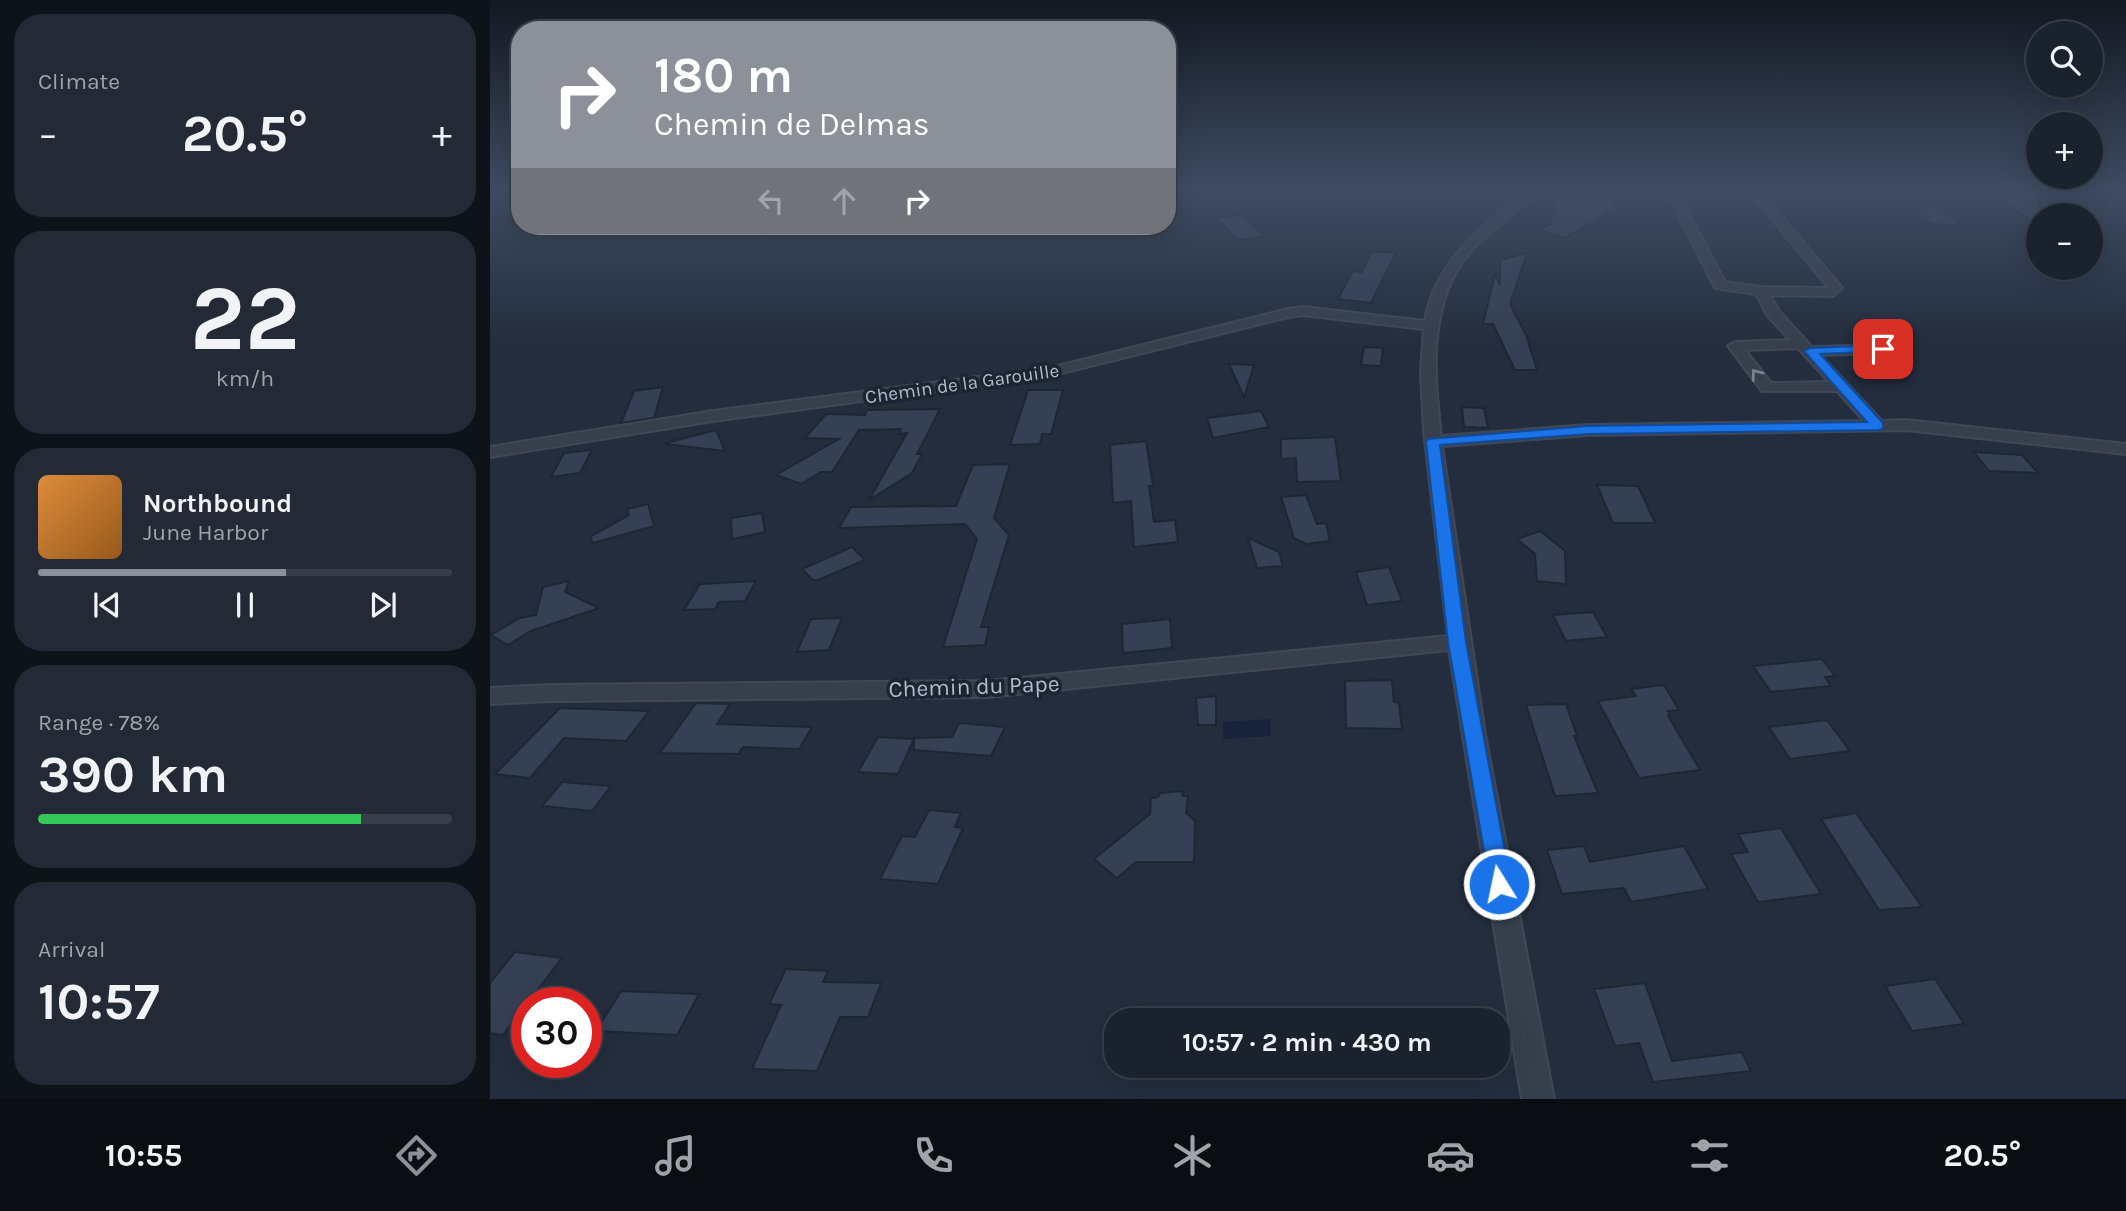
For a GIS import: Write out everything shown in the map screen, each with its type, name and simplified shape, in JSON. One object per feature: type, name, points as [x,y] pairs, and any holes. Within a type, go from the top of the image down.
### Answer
[{"type":"street","points":[[1473,241],[1455,259],[1439,293],[1429,331],[1433,442],[1457,642],[1538,1099]]},
{"type":"street","points":[[1698,241],[1720,285],[1761,291],[1820,294],[1833,292],[1836,288],[1799,241]]},
{"type":"street","points":[[1761,291],[1773,313],[1878,426]]},
{"type":"street","name":"Chemin de la Garouille","points":[[490,452],[713,416],[1054,371],[1288,313],[1304,311],[1431,326]]},
{"type":"street","points":[[1842,386],[1767,388],[1735,346],[1883,349]]},
{"type":"street","points":[[1433,442],[1588,430],[1906,425],[2126,449]]},
{"type":"street","name":"Chemin du Pape","points":[[490,696],[550,693],[986,689],[1457,642]]},
{"type":"water","points":[[1270,719],[1271,736],[1223,739],[1223,722]]},
{"type":"building","points":[[1372,251],[1396,253],[1371,303],[1338,299],[1353,271],[1362,272]]},
{"type":"building","points":[[1527,253],[1510,304],[1526,335],[1537,370],[1515,370],[1493,324],[1483,324],[1495,274],[1500,285],[1500,260]]},
{"type":"building","points":[[1364,347],[1383,348],[1381,366],[1361,365]]},
{"type":"building","points":[[1229,364],[1254,365],[1244,397]]},
{"type":"building","points":[[663,387],[654,418],[621,423],[634,391]]},
{"type":"building","points":[[1028,390],[1063,390],[1051,434],[1042,434],[1040,444],[1010,445]]},
{"type":"building","points":[[1462,407],[1484,408],[1488,428],[1464,427]]},
{"type":"building","points":[[940,409],[917,454],[922,454],[912,473],[869,500],[907,433],[899,434],[901,429],[859,430],[832,472],[821,472],[801,484],[776,475],[839,439],[805,438],[826,414],[865,415],[867,410]]},
{"type":"building","points":[[1261,411],[1269,427],[1213,438],[1207,418]]},
{"type":"building","points":[[716,430],[725,451],[666,444],[666,443]]},
{"type":"building","points":[[1335,437],[1341,481],[1297,482],[1296,458],[1281,459],[1281,439]]},
{"type":"building","points":[[1146,441],[1153,486],[1149,486],[1154,522],[1175,520],[1178,542],[1134,547],[1131,501],[1113,503],[1110,445]]},
{"type":"building","points":[[592,450],[580,473],[551,477],[564,453]]},
{"type":"building","points":[[1974,452],[2022,455],[2038,473],[1989,471]]},
{"type":"building","points":[[1010,464],[994,518],[1009,535],[981,627],[989,627],[985,645],[943,647],[977,539],[965,524],[839,528],[851,507],[956,506],[973,465]]},
{"type":"building","points":[[1597,485],[1638,486],[1655,523],[1613,523]]},
{"type":"building","points":[[1306,495],[1317,524],[1326,523],[1330,541],[1306,544],[1294,538],[1281,497]]},
{"type":"building","points":[[648,504],[654,526],[593,543],[590,537],[629,515],[627,509]]},
{"type":"building","points":[[762,513],[765,532],[732,539],[731,518]]},
{"type":"building","points":[[1540,531],[1565,551],[1566,584],[1537,581],[1535,554],[1517,539]]},
{"type":"building","points":[[1248,538],[1279,552],[1283,566],[1257,568]]},
{"type":"building","points":[[852,547],[865,560],[818,580],[813,580],[802,569]]},
{"type":"building","points":[[1389,567],[1402,601],[1367,605],[1356,572]]},
{"type":"building","points":[[569,581],[565,592],[599,608],[531,631],[508,645],[491,635],[520,618],[536,615],[543,587]]},
{"type":"building","points":[[756,581],[745,601],[719,602],[715,609],[684,610],[700,584]]},
{"type":"building","points":[[1593,612],[1607,637],[1566,641],[1553,615]]},
{"type":"building","points":[[842,618],[829,650],[797,652],[811,619]]},
{"type":"building","points":[[1170,619],[1172,648],[1123,653],[1122,624]]},
{"type":"building","points":[[1822,659],[1835,676],[1825,677],[1831,686],[1771,692],[1753,666]]},
{"type":"building","points":[[1392,680],[1394,702],[1399,703],[1402,729],[1346,728],[1345,681]]},
{"type":"building","points":[[1664,685],[1679,710],[1668,711],[1668,716],[1700,770],[1639,778],[1598,701],[1636,696],[1631,689]]},
{"type":"building","points":[[1216,696],[1216,725],[1198,725],[1196,698]]},
{"type":"building","points":[[696,703],[730,704],[717,724],[812,727],[799,749],[743,747],[738,754],[660,753]]},
{"type":"building","points":[[1566,704],[1577,736],[1574,736],[1598,793],[1555,796],[1526,705]]},
{"type":"building","points":[[560,708],[649,711],[626,741],[564,738],[530,778],[495,774]]},
{"type":"building","points":[[1827,720],[1850,751],[1790,759],[1769,727]]},
{"type":"building","points":[[959,723],[1005,727],[991,756],[914,750],[914,738],[952,737]]},
{"type":"building","points":[[878,737],[914,739],[898,774],[858,772]]},
{"type":"building","points":[[562,782],[611,786],[592,811],[542,806]]},
{"type":"building","points":[[1182,791],[1183,796],[1188,796],[1186,813],[1195,821],[1194,862],[1136,862],[1117,878],[1094,859],[1150,814],[1151,798],[1158,797],[1160,793]]},
{"type":"building","points":[[929,810],[961,813],[955,827],[963,828],[938,884],[880,879],[902,836],[915,837]]},
{"type":"building","points":[[1856,813],[1922,907],[1879,910],[1821,819]]},
{"type":"building","points":[[1781,828],[1821,894],[1758,902],[1731,854],[1748,852],[1738,834]]},
{"type":"building","points":[[1584,846],[1590,862],[1684,846],[1708,889],[1631,902],[1624,888],[1562,894],[1547,850]]},
{"type":"building","points":[[515,952],[562,958],[540,987],[511,987],[511,1025],[503,1035],[490,1033],[490,983]]},
{"type":"building","points":[[786,969],[828,971],[823,982],[881,983],[868,1017],[840,1017],[817,1071],[752,1069],[781,1005],[769,1004]]},
{"type":"building","points":[[1935,979],[1964,1024],[1912,1031],[1885,986]]},
{"type":"building","points":[[1645,983],[1672,1061],[1742,1052],[1751,1071],[1653,1082],[1639,1043],[1615,1046],[1594,989]]},
{"type":"building","points":[[621,991],[699,994],[677,1035],[602,1031],[602,1021]]},
{"type":"route","points":[[1499,884],[1457,642],[1433,442],[1588,430],[1878,426],[1810,351],[1883,349]]}]
